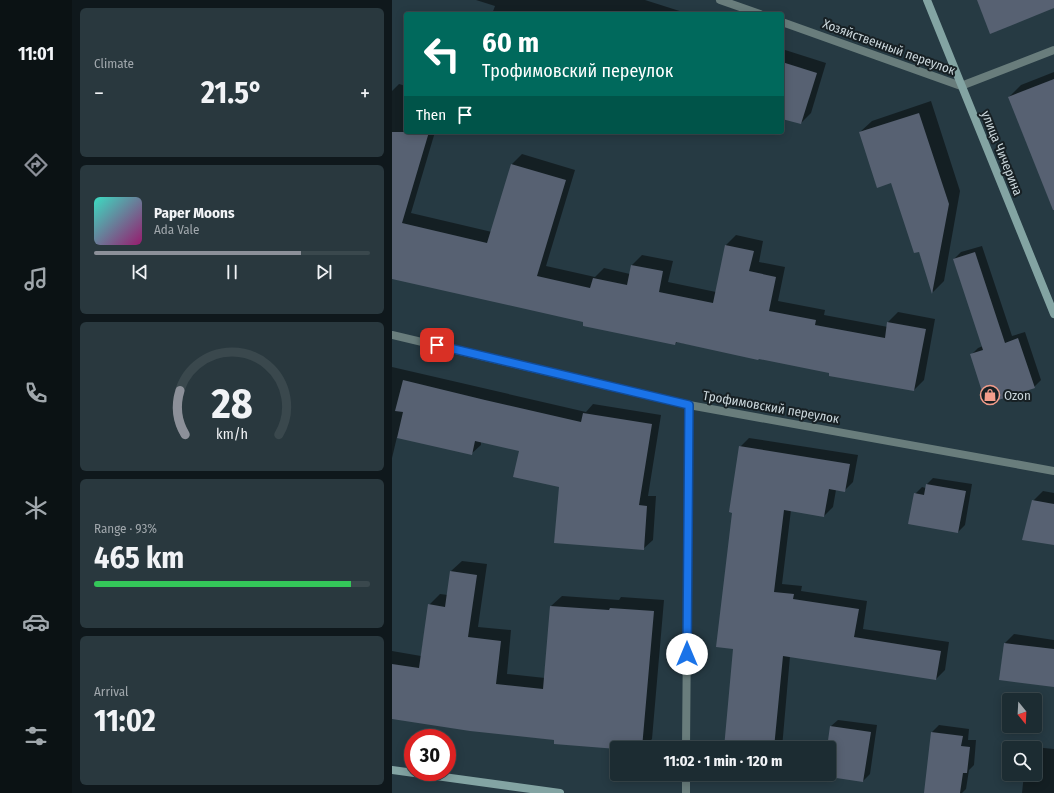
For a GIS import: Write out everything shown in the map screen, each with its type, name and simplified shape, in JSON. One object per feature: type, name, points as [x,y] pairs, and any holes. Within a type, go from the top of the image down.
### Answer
[{"type":"main road","name":"улица Чичерина","points":[[927,0],[1054,314]]},
{"type":"main road","points":[[392,770],[560,793]]},
{"type":"street","points":[[720,0],[754,12]]},
{"type":"street","name":"Хозяйственный переулок","points":[[784,23],[962,86],[1054,50]]},
{"type":"street","name":"Трофимовский переулок","points":[[392,335],[689,405],[1054,471]]},
{"type":"street","points":[[686,741],[689,405]]},
{"type":"street","points":[[686,781],[686,793]]},
{"type":"building","points":[[977,0],[1054,0],[1054,8],[990,34]]},
{"type":"building","points":[[784,63],[817,73],[801,124],[784,120]]},
{"type":"building","points":[[1054,79],[1054,210],[1053,210],[1008,97]]},
{"type":"building","points":[[919,113],[949,204],[932,294],[919,252],[914,253],[891,183],[877,188],[859,132]]},
{"type":"building","points":[[392,132],[404,132],[404,134],[428,134],[402,223],[487,243],[511,164],[566,180],[537,276],[590,288],[593,278],[627,285],[631,265],[663,271],[659,292],[713,303],[725,245],[754,251],[749,271],[776,277],[769,311],[816,320],[815,325],[885,338],[887,322],[926,329],[914,391],[829,376],[829,373],[758,360],[676,342],[675,345],[583,326],[583,322],[392,279]]},
{"type":"building","points":[[975,252],[1005,343],[1018,338],[1035,388],[986,404],[970,354],[983,350],[953,259]]},
{"type":"building","points":[[403,380],[581,422],[583,413],[652,424],[639,505],[647,506],[644,550],[554,543],[559,487],[513,477],[519,451],[475,441],[472,455],[397,438],[403,412],[395,411]]},
{"type":"building","points":[[739,446],[850,464],[845,492],[829,489],[824,517],[784,510],[774,592],[794,594],[793,599],[859,609],[854,637],[941,651],[936,680],[783,656],[775,741],[725,741],[733,649],[716,647],[732,513],[729,512]]},
{"type":"building","points":[[926,484],[966,491],[958,533],[908,524],[914,493],[924,495]]},
{"type":"building","points":[[1032,500],[1054,504],[1054,545],[1022,540]]},
{"type":"building","points":[[450,571],[477,575],[468,637],[501,641],[496,684],[543,689],[550,606],[654,611],[643,741],[610,741],[610,748],[554,744],[554,740],[470,731],[392,719],[392,664],[419,668],[428,604],[445,607]]},
{"type":"building","points":[[1004,643],[1054,649],[1054,687],[999,680]]},
{"type":"building","points":[[830,726],[871,732],[863,782],[836,778],[836,741],[828,741]]},
{"type":"building","points":[[931,732],[963,736],[961,746],[970,747],[967,773],[963,773],[960,793],[924,793]]},
{"type":"place","name":"Ozon","points":[[990,395]]},
{"type":"route","points":[[437,345],[689,405],[687,654]]}]
